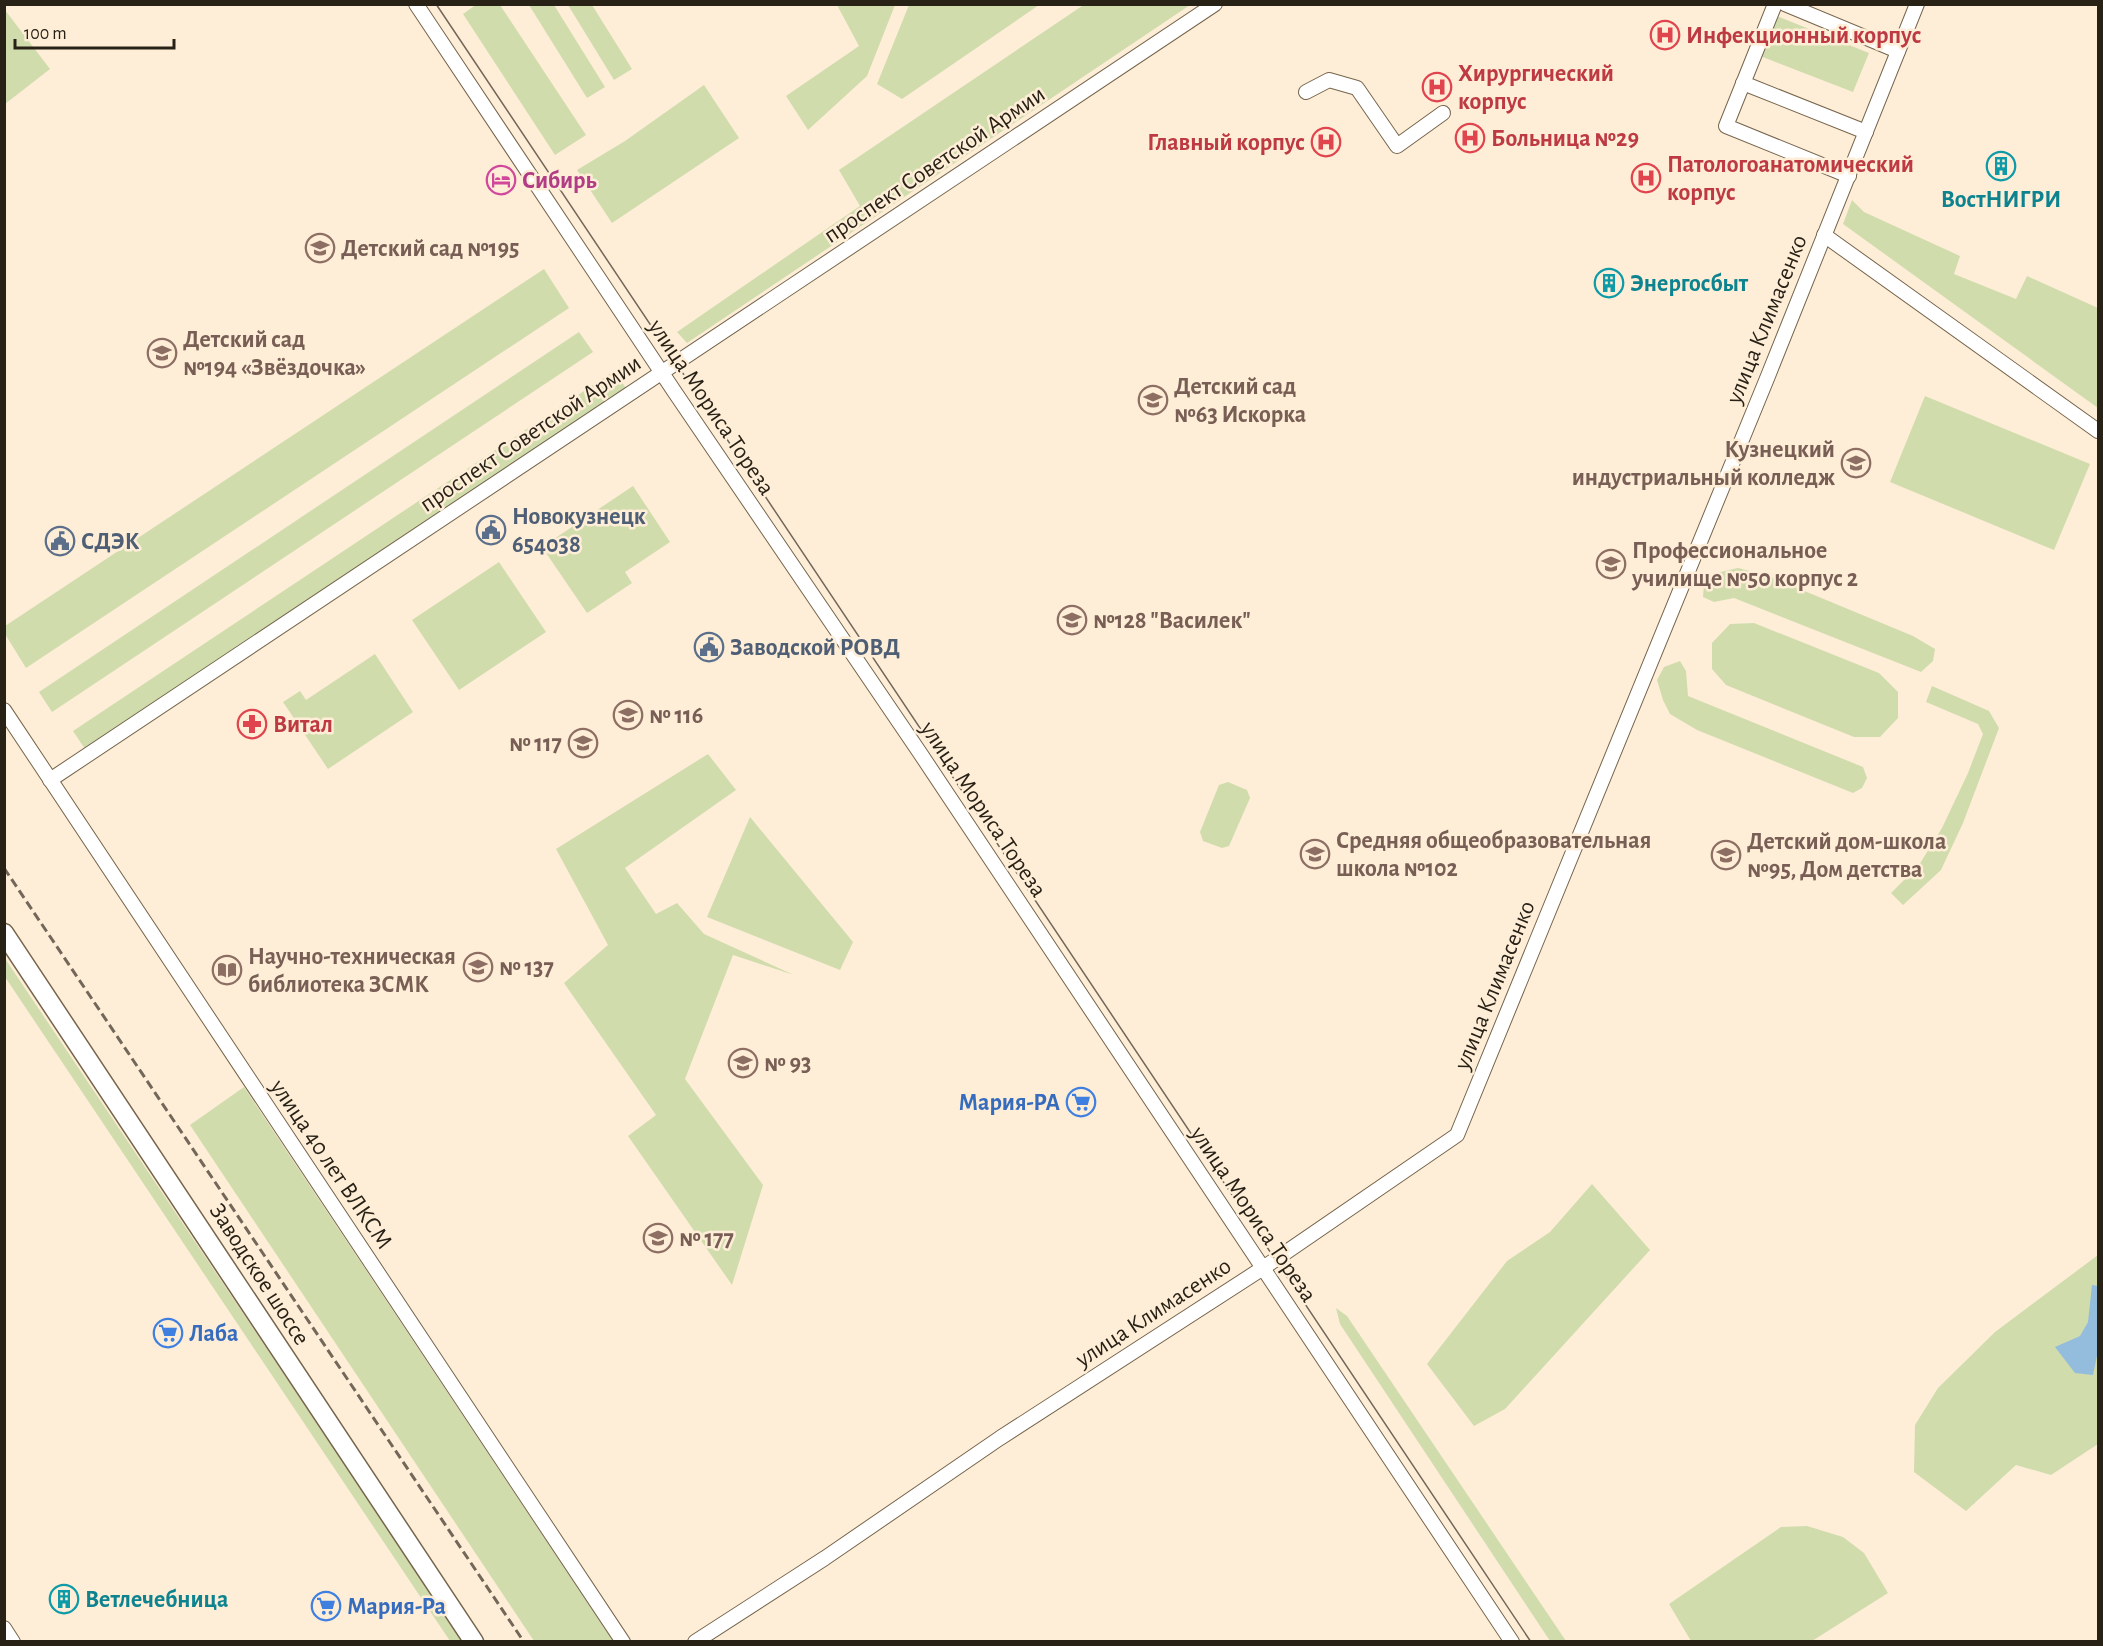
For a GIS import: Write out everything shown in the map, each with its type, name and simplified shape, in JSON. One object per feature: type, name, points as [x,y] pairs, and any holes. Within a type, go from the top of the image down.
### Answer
[{"type":"main road","name":"Заводское шоссе","points":[[4,933],[474,1641]]},
{"type":"street","name":"улица Мориса Тореза","points":[[416,4],[662,373],[920,753],[1512,1641]]},
{"type":"street","name":"проспект Советской Армии","points":[[50,780],[1215,4]]},
{"type":"street","points":[[1775,4],[1726,126],[1849,176]]},
{"type":"street","points":[[1785,4],[1898,51]]},
{"type":"street","name":"улица Климасенко","points":[[695,1641],[825,1558],[1000,1438],[1263,1268],[1457,1135],[1849,176],[1917,4]]},
{"type":"street","points":[[1306,92],[1329,80],[1357,88],[1397,146],[1443,113]]},
{"type":"street","points":[[1743,83],[1866,132]]},
{"type":"street","points":[[1824,236],[2098,431]]},
{"type":"street","name":"улица 40 лет ВЛКСМ","points":[[4,710],[623,1641]]},
{"type":"street","points":[[4,1628],[13,1641]]},
{"type":"green space","points":[[477,4],[500,5],[586,135],[555,155],[463,14]]},
{"type":"green space","points":[[909,4],[1039,5],[902,99],[877,84]]},
{"type":"green space","points":[[1085,4],[1190,5],[687,343],[677,332],[860,206],[839,170]]},
{"type":"green space","points":[[529,5],[554,5],[605,87],[587,98]]},
{"type":"green space","points":[[568,5],[592,5],[632,69],[614,80]]},
{"type":"green space","points":[[837,5],[895,5],[867,76],[808,130],[786,96],[859,46]]},
{"type":"green space","points":[[5,10],[50,69],[5,104]]},
{"type":"green space","points":[[1777,16],[1869,53],[1853,92],[1760,56]]},
{"type":"green space","points":[[704,85],[739,138],[612,223],[577,170],[625,141]]},
{"type":"green space","points":[[1852,200],[1864,212],[1960,256],[1954,274],[2016,299],[2027,276],[2098,308],[2098,408],[1843,224]]},
{"type":"green space","points":[[544,269],[569,308],[26,668],[5,634],[5,626]]},
{"type":"green space","points":[[579,332],[593,352],[52,712],[39,692]]},
{"type":"green space","points":[[614,371],[628,391],[87,752],[73,731]]},
{"type":"green space","points":[[1925,396],[2090,464],[2054,550],[1890,482]]},
{"type":"green space","points":[[633,486],[670,542],[625,572],[632,583],[587,613],[542,547]]},
{"type":"green space","points":[[499,562],[546,632],[459,690],[412,620]]},
{"type":"green space","points":[[1738,568],[1766,575],[1913,636],[1935,649],[1933,661],[1921,672],[1734,598],[1714,602],[1703,597],[1704,584],[1716,573]]},
{"type":"green space","points":[[1754,623],[1879,673],[1898,692],[1898,718],[1880,737],[1854,737],[1726,685],[1712,669],[1712,643],[1730,624]]},
{"type":"green space","points":[[375,654],[413,712],[328,769],[283,702],[300,691],[306,700]]},
{"type":"green space","points":[[1680,661],[1686,671],[1688,696],[1863,767],[1867,778],[1862,788],[1853,793],[1697,730],[1670,714],[1657,680],[1664,667]]},
{"type":"green space","points":[[1932,686],[1989,711],[1999,728],[1963,823],[1941,870],[1903,905],[1891,893],[1919,865],[1942,828],[1968,773],[1983,734],[1978,724],[1926,702]]},
{"type":"green space","points":[[708,754],[736,790],[625,868],[656,914],[677,903],[704,934],[794,975],[733,955],[685,1079],[763,1185],[732,1285],[628,1136],[656,1115],[564,983],[608,945],[556,849]]},
{"type":"green space","points":[[1228,782],[1247,790],[1250,798],[1229,846],[1222,848],[1203,841],[1200,832],[1219,785]]},
{"type":"green space","points":[[750,817],[853,942],[840,970],[707,917]]},
{"type":"green space","points":[[4,957],[463,1641],[450,1641],[5,977]]},
{"type":"green space","points":[[244,1087],[613,1641],[534,1641],[190,1125]]},
{"type":"green space","points":[[1592,1184],[1650,1250],[1505,1409],[1474,1426],[1427,1364],[1507,1261],[1550,1232]]},
{"type":"green space","points":[[2098,1255],[2098,1444],[2051,1475],[2016,1465],[1966,1511],[1914,1472],[1915,1425],[1938,1388],[1995,1332]]},
{"type":"green space","points":[[1336,1308],[1347,1316],[1566,1641],[1550,1641],[1340,1324]]},
{"type":"green space","points":[[1807,1526],[1843,1537],[1864,1553],[1888,1593],[1812,1641],[1691,1641],[1669,1604],[1781,1527]]},
{"type":"water","points":[[2092,1285],[2098,1286],[2098,1351],[2093,1375],[2075,1373],[2055,1347],[2080,1336],[2088,1322]]},
{"type":"tram line","points":[[436,4],[1531,1642]]},
{"type":"railway","points":[[4,868],[524,1642]]},
{"type":"place","name":"Инфекционный корпус","points":[[1665,35]]},
{"type":"place","name":"Хирургический корпус","points":[[1437,87]]},
{"type":"place","name":"Больница №29","points":[[1470,138]]},
{"type":"place","name":"Главный корпус","points":[[1326,142]]},
{"type":"place","name":"ВостНИГРИ","points":[[2001,166]]},
{"type":"place","name":"Патологоанатомический корпус","points":[[1646,178]]},
{"type":"place","name":"Сибирь","points":[[501,180]]},
{"type":"place","name":"Детский сад №195","points":[[320,248]]},
{"type":"place","name":"Энергосбыт","points":[[1609,283]]},
{"type":"place","name":"Детский сад №194 «Звёздочка»","points":[[162,353]]},
{"type":"place","name":"Детский сад №63 Искорка","points":[[1153,400]]},
{"type":"place","name":"Кузнецкий индустриальный колледж","points":[[1856,463]]},
{"type":"place","name":"Новокузнецк 654038","points":[[491,530]]},
{"type":"place","name":"СДЭК","points":[[60,541]]},
{"type":"place","name":"Профессиональное училище №50 корпус 2","points":[[1611,564]]},
{"type":"place","name":"№128 \"Василек\"","points":[[1072,620]]},
{"type":"place","name":"Заводской РОВД","points":[[709,647]]},
{"type":"place","name":"№ 116","points":[[628,715]]},
{"type":"place","name":"Витал","points":[[252,724]]},
{"type":"place","name":"№ 117","points":[[583,743]]},
{"type":"place","name":"Средняя общеобразовательная школа №102","points":[[1315,854]]},
{"type":"place","name":"Детский дом-школа №95, Дом детства","points":[[1726,855]]},
{"type":"place","name":"№ 137","points":[[478,967]]},
{"type":"place","name":"Научно-техническая библиотека ЗСМК","points":[[227,970]]},
{"type":"place","name":"№ 93","points":[[743,1063]]},
{"type":"place","name":"Мария-РА","points":[[1081,1102]]},
{"type":"place","name":"№ 177","points":[[658,1238]]},
{"type":"place","name":"Лаба","points":[[168,1333]]},
{"type":"place","name":"Ветлечебница","points":[[64,1599]]},
{"type":"place","name":"Мария-Ра","points":[[326,1606]]}]
